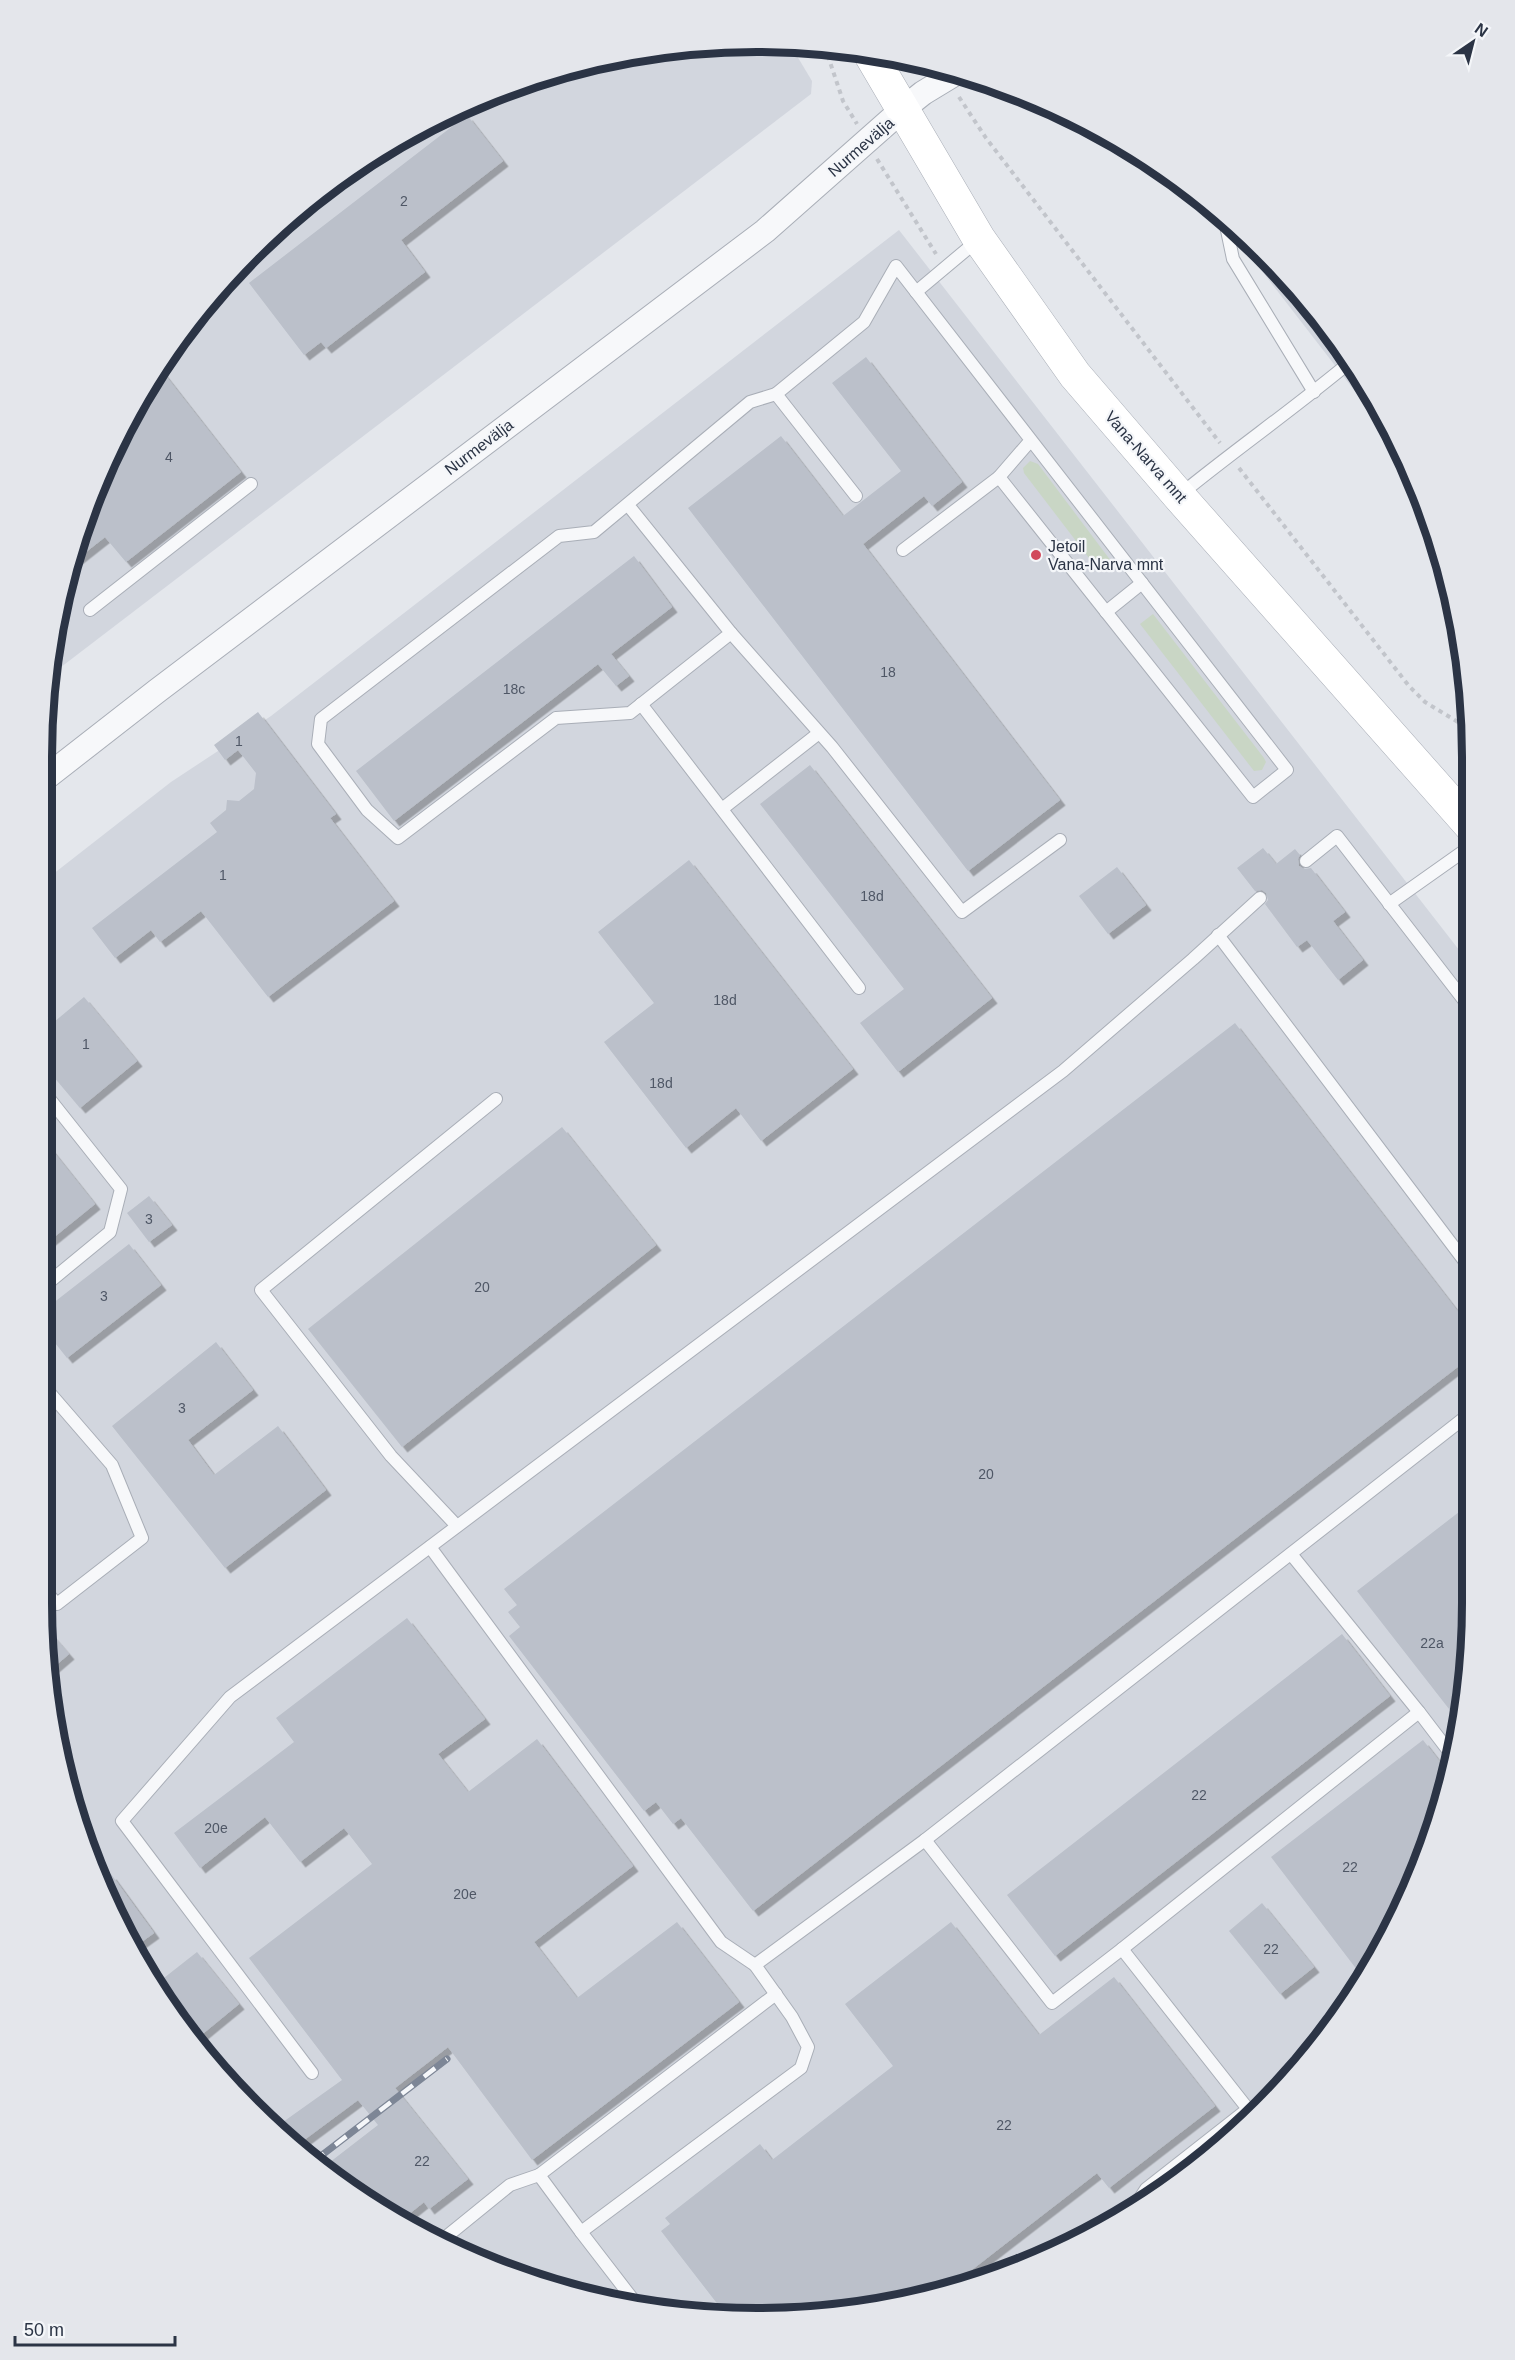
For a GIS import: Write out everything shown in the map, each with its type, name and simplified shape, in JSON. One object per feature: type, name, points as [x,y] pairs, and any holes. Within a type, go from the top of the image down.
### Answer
[{"type":"main road","name":"Vana-Narva mnt","points":[[875,63],[979,239],[1076,375],[1179,496],[1462,816]]},
{"type":"street","name":"Nurmevälja","points":[[52,773],[176,676],[765,231],[923,93],[946,79]]},
{"type":"lane","points":[[1227,232],[1233,259],[1314,392]]},
{"type":"lane","points":[[916,292],[979,239]]},
{"type":"lane","points":[[731,633],[630,713],[556,718],[398,838],[367,810],[318,744],[321,719],[559,536],[594,532],[750,402],[776,394],[864,321],[896,266],[1287,770],[1253,797],[999,477]]},
{"type":"lane","points":[[1179,496],[1344,367]]},
{"type":"lane","points":[[776,394],[856,496]]},
{"type":"lane","points":[[903,550],[999,477],[1031,440]]},
{"type":"lane","points":[[90,610],[251,484]]},
{"type":"lane","points":[[628,505],[731,633],[819,733],[962,912],[1060,840]]},
{"type":"lane","points":[[1106,612],[1142,583]]},
{"type":"lane","points":[[641,704],[860,988]]},
{"type":"lane","points":[[722,809],[819,733]]},
{"type":"lane","points":[[1306,861],[1337,836],[1462,998]]},
{"type":"lane","points":[[1389,904],[1462,852]]},
{"type":"lane","points":[[312,2073],[122,1821],[230,1697],[1063,1071],[1260,898]]},
{"type":"lane","points":[[1218,935],[1462,1257]]},
{"type":"lane","points":[[457,1526],[391,1456],[261,1290],[496,1099]]},
{"type":"lane","points":[[52,1102],[121,1189],[110,1233],[52,1279]]},
{"type":"lane","points":[[52,1396],[112,1465],[142,1538],[57,1605],[52,1599]]},
{"type":"lane","points":[[755,1965],[925,1840],[1462,1420]]},
{"type":"lane","points":[[430,1547],[720,1942],[755,1965],[792,2017],[808,2047],[801,2068],[581,2232]]},
{"type":"lane","points":[[1291,1554],[1447,1749]]},
{"type":"lane","points":[[925,1840],[1052,2003],[1419,1712]]},
{"type":"lane","points":[[1122,1949],[1248,2109]]},
{"type":"lane","points":[[448,2236],[510,2185],[539,2175],[776,1994]]},
{"type":"lane","points":[[1144,2192],[1245,2111]]},
{"type":"lane","points":[[539,2175],[630,2296]]},
{"type":"path","points":[[956,82],[986,138],[1409,686],[1425,702],[1461,724]]},
{"type":"shaded area","points":[[711,54],[796,54],[812,81],[811,94],[59,669],[66,620],[90,531],[125,446],[147,405],[198,328],[227,293],[293,227],[328,198],[405,147],[488,106],[531,90],[620,66]]},
{"type":"shaded area","points":[[899,230],[1462,954],[1461,1649],[1449,1740],[1438,1785],[1409,1872],[1390,1914],[1344,1994],[1317,2032],[1288,2067],[1222,2133],[1187,2162],[1110,2213],[1027,2254],[984,2270],[895,2294],[850,2301],[758,2308],[711,2306],[620,2294],[575,2283],[488,2254],[446,2235],[366,2189],[328,2162],[293,2133],[227,2067],[198,2032],[147,1955],[106,1872],[90,1829],[66,1740],[54,1649],[52,1602],[52,875],[171,782],[271,716]]},
{"type":"shaded area","points":[[1244,247],[1288,293],[1317,328],[1344,366],[1374,415]]},
{"type":"green space","points":[[1030,461],[1038,464],[1111,561],[1099,571],[1024,473],[1023,468]]},
{"type":"green space","points":[[1153,614],[1264,758],[1266,762],[1262,770],[1254,771],[1140,624]]},
{"type":"building","points":[[467,115],[503,161],[401,240],[425,272],[326,348],[321,342],[304,355],[249,283],[465,116]]},
{"type":"building","points":[[866,357],[962,482],[932,506],[924,496],[863,544],[1060,800],[968,871],[688,508],[781,436],[843,516],[901,471],[832,383]]},
{"type":"building","points":[[165,375],[241,472],[126,562],[105,537],[83,554],[106,488],[125,446]]},
{"type":"building","points":[[634,556],[672,607],[611,654],[629,676],[616,686],[598,664],[394,821],[356,771]]},
{"type":"building","points":[[258,712],[336,814],[330,818],[394,901],[268,997],[201,911],[160,942],[151,930],[115,958],[92,928],[217,832],[210,823],[226,810],[227,800],[239,801],[254,789],[256,773],[238,750],[225,760],[214,745]]},
{"type":"building","points":[[810,765],[992,998],[898,1072],[860,1023],[904,989],[760,804]]},
{"type":"building","points":[[1263,848],[1276,864],[1295,849],[1300,855],[1299,866],[1304,869],[1311,868],[1345,912],[1333,921],[1363,960],[1338,980],[1307,940],[1297,947],[1265,904],[1268,900],[1266,893],[1262,890],[1255,891],[1237,868]]},
{"type":"building","points":[[689,860],[853,1069],[761,1141],[736,1108],[686,1148],[604,1042],[654,1003],[598,932]]},
{"type":"building","points":[[1117,867],[1146,905],[1108,934],[1079,896]]},
{"type":"building","points":[[84,997],[137,1061],[80,1108],[52,1075],[52,1024]]},
{"type":"building","points":[[1235,1023],[1462,1317],[1462,1364],[753,1911],[681,1818],[673,1824],[656,1802],[644,1811],[509,1636],[520,1627],[508,1612],[517,1605],[504,1589]]},
{"type":"building","points":[[562,1127],[656,1245],[402,1447],[308,1329]]},
{"type":"building","points":[[52,1150],[95,1204],[52,1239]]},
{"type":"building","points":[[149,1196],[172,1225],[149,1242],[127,1213]]},
{"type":"building","points":[[129,1244],[161,1285],[67,1358],[52,1339],[52,1304]]},
{"type":"building","points":[[216,1342],[253,1390],[188,1440],[214,1475],[278,1426],[326,1490],[225,1568],[112,1426]]},
{"type":"building","points":[[1462,1510],[1461,1649],[1453,1714],[1357,1591]]},
{"type":"building","points":[[407,1618],[485,1719],[438,1754],[468,1792],[537,1739],[633,1866],[534,1942],[577,1998],[677,1922],[739,2002],[532,2160],[448,2047],[395,2088],[468,2179],[429,2209],[424,2202],[408,2215],[405,2213],[329,2163],[378,2125],[358,2100],[303,2141],[282,2123],[342,2080],[249,1958],[372,1864],[344,1828],[300,1862],[265,1817],[200,1868],[174,1833],[294,1742],[276,1718]]},
{"type":"building","points":[[1342,1634],[1390,1696],[1055,1956],[1007,1895]]},
{"type":"building","points":[[53,1636],[69,1654],[56,1665]]},
{"type":"building","points":[[1423,1740],[1443,1766],[1425,1829],[1409,1872],[1390,1914],[1358,1971],[1271,1857]]},
{"type":"building","points":[[111,1874],[154,1933],[140,1943],[125,1914],[108,1876]]},
{"type":"building","points":[[1262,1903],[1314,1967],[1280,1994],[1229,1931]]},
{"type":"building","points":[[951,1922],[1039,2035],[1114,1977],[1215,2106],[1109,2188],[1097,2173],[964,2276],[895,2294],[850,2301],[758,2308],[719,2306],[661,2231],[670,2224],[665,2218],[760,2144],[772,2160],[893,2066],[845,2004]]},
{"type":"building","points":[[197,1952],[239,2004],[201,2035],[162,1979]]},
{"type":"railway","points":[[321,2156],[447,2059]]},
{"type":"place","name":"Jetoil Vana-Narva mnt","points":[[1036,555]]}]
